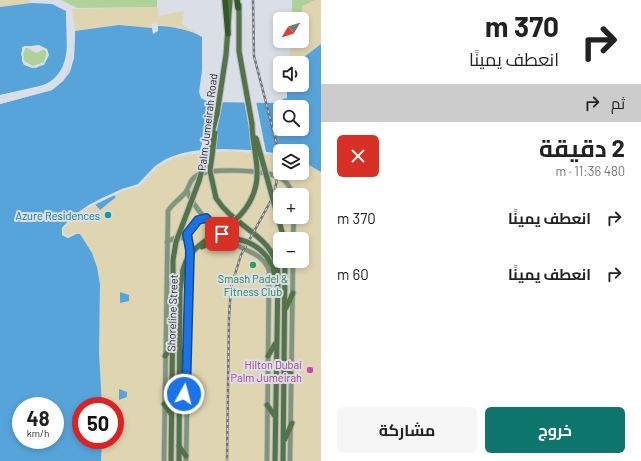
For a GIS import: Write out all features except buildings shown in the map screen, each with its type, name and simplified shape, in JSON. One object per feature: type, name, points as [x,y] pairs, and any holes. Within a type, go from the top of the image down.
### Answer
[{"type":"main road","points":[[225,0],[228,34]]},
{"type":"main road","name":"Palm Jumeirah Road","points":[[230,0],[225,66],[216,114],[210,166],[212,185],[216,198],[229,216],[261,240],[272,252],[278,271],[275,461]]},
{"type":"main road","points":[[238,0],[239,51],[252,124],[282,232]]},
{"type":"main road","name":"Shoreline Street","points":[[171,461],[173,260],[176,242],[200,177],[216,114]]},
{"type":"main road","name":"Shoreline Street","points":[[179,461],[180,302],[183,270],[186,260],[196,248],[236,220],[251,199],[256,184],[257,169],[252,124]]},
{"type":"main road","points":[[183,270],[199,249],[220,239],[234,238],[247,241],[258,248],[267,257],[274,270],[277,299]]},
{"type":"main road","points":[[283,461],[285,268]]},
{"type":"main road","points":[[284,311],[293,292]]},
{"type":"main road","points":[[268,356],[276,343]]},
{"type":"main road","points":[[165,356],[172,347]]},
{"type":"main road","points":[[180,350],[187,362]]},
{"type":"main road","points":[[284,359],[292,377]]},
{"type":"main road","points":[[180,404],[186,392]]},
{"type":"main road","points":[[164,404],[171,414]]},
{"type":"main road","points":[[267,405],[275,416]]},
{"type":"main road","points":[[283,442],[292,423]]},
{"type":"main road","points":[[179,446],[186,459]]},
{"type":"street","points":[[164,461],[166,242],[168,212],[187,190],[190,181],[198,174],[218,171],[262,172],[279,177],[287,183],[290,188]]},
{"type":"street","points":[[187,190],[192,203],[226,238],[261,258],[267,266],[269,274],[267,461]]},
{"type":"street","points":[[186,459],[186,392],[190,250],[187,236],[189,229],[198,220],[206,218]]},
{"type":"street","points":[[166,242],[175,237],[180,237],[188,242]]},
{"type":"street","points":[[290,461],[292,423],[293,268]]},
{"type":"green space","points":[[61,0],[157,0],[157,7],[77,8]]},
{"type":"green space","points":[[292,0],[316,0],[302,6],[302,12],[292,12]]},
{"type":"green space","points":[[26,47],[36,53],[45,49],[47,55],[44,62],[33,66],[24,61],[23,54]]},
{"type":"sand","points":[[0,0],[29,0],[31,3],[0,7]]},
{"type":"sand","points":[[316,0],[321,0],[321,44],[305,56],[289,56],[291,48],[309,48],[309,12],[302,12],[302,6]]},
{"type":"sand","points":[[157,7],[159,10],[158,16],[184,11],[182,24],[200,36],[183,29],[158,26],[158,24],[155,23],[152,24],[152,28],[119,25],[75,31],[72,9]]},
{"type":"sand","points":[[232,149],[273,153],[273,180],[309,180],[309,165],[321,172],[321,461],[101,461],[102,449],[124,449],[124,397],[102,397],[99,352],[100,284],[97,267],[92,253],[80,234],[65,238],[62,228],[75,215],[122,189],[173,156]]},
{"type":"water","points":[[31,3],[52,4],[66,11],[66,52],[61,70],[55,78],[41,86],[0,95],[0,7]],"holes":[[[39,45],[47,49],[47,58],[42,64],[36,68],[24,65],[22,61],[22,47]]]},
{"type":"water","points":[[119,25],[152,28],[153,34],[158,31],[158,26],[192,32],[202,37],[202,70],[199,92],[201,98],[208,102],[273,103],[273,136],[309,136],[309,100],[282,100],[287,98],[287,92],[309,92],[309,56],[305,56],[321,44],[321,172],[309,165],[309,144],[273,144],[273,153],[237,149],[191,152],[177,155],[165,160],[138,185],[122,189],[104,197],[74,215],[62,228],[62,235],[68,238],[76,234],[80,234],[92,253],[97,267],[100,284],[99,352],[102,397],[72,397],[72,449],[102,449],[101,461],[0,461],[0,104],[52,90],[63,81],[74,58],[75,31]]},
{"type":"water","points":[[114,195],[116,197],[100,210],[95,204]]},
{"type":"water","points":[[120,292],[129,295],[129,301],[120,303]]},
{"type":"water","points":[[119,389],[127,392],[127,397],[119,397]]},
{"type":"pier","points":[[68,9],[69,54],[66,66],[54,82],[45,87],[0,97],[0,95],[44,85],[53,80],[59,73],[64,65],[67,54],[66,11]]},
{"type":"pier","points":[[75,29],[74,58],[70,72],[63,81],[52,90],[0,104],[0,102],[51,88],[62,79],[68,71],[72,57],[73,31]]},
{"type":"pier","points":[[202,37],[204,38],[203,79],[202,79]]},
{"type":"pier","points":[[24,46],[29,46],[32,48],[24,48],[23,54],[24,61],[32,66],[40,65],[44,62],[47,52],[42,48],[47,49],[49,55],[44,65],[32,68],[25,65],[21,54]]},
{"type":"pier","points":[[211,100],[223,101],[213,150],[253,150],[244,101],[256,101],[266,152],[273,153],[273,155],[232,151],[192,154],[174,158],[156,168],[140,186],[123,191],[86,209],[64,228],[63,231],[66,236],[75,232],[76,234],[68,238],[62,235],[62,228],[75,215],[89,205],[122,189],[138,184],[155,166],[166,159],[183,153],[200,152]]},
{"type":"railway","points":[[227,461],[229,317],[231,287],[241,255],[274,195],[280,163],[277,145],[254,56],[253,0]]},
{"type":"place","name":"Azure Residences","points":[[108,215]]},
{"type":"place","name":"Smash Padel & Fitness Club","points":[[253,265]]},
{"type":"place","name":"Hilton Dubai Palm Jumeirah","points":[[310,370]]},
{"type":"route","points":[[184,394],[186,392],[188,293],[190,270],[190,246],[187,240],[187,234],[189,229],[198,220],[203,218],[206,218],[222,234]]}]
